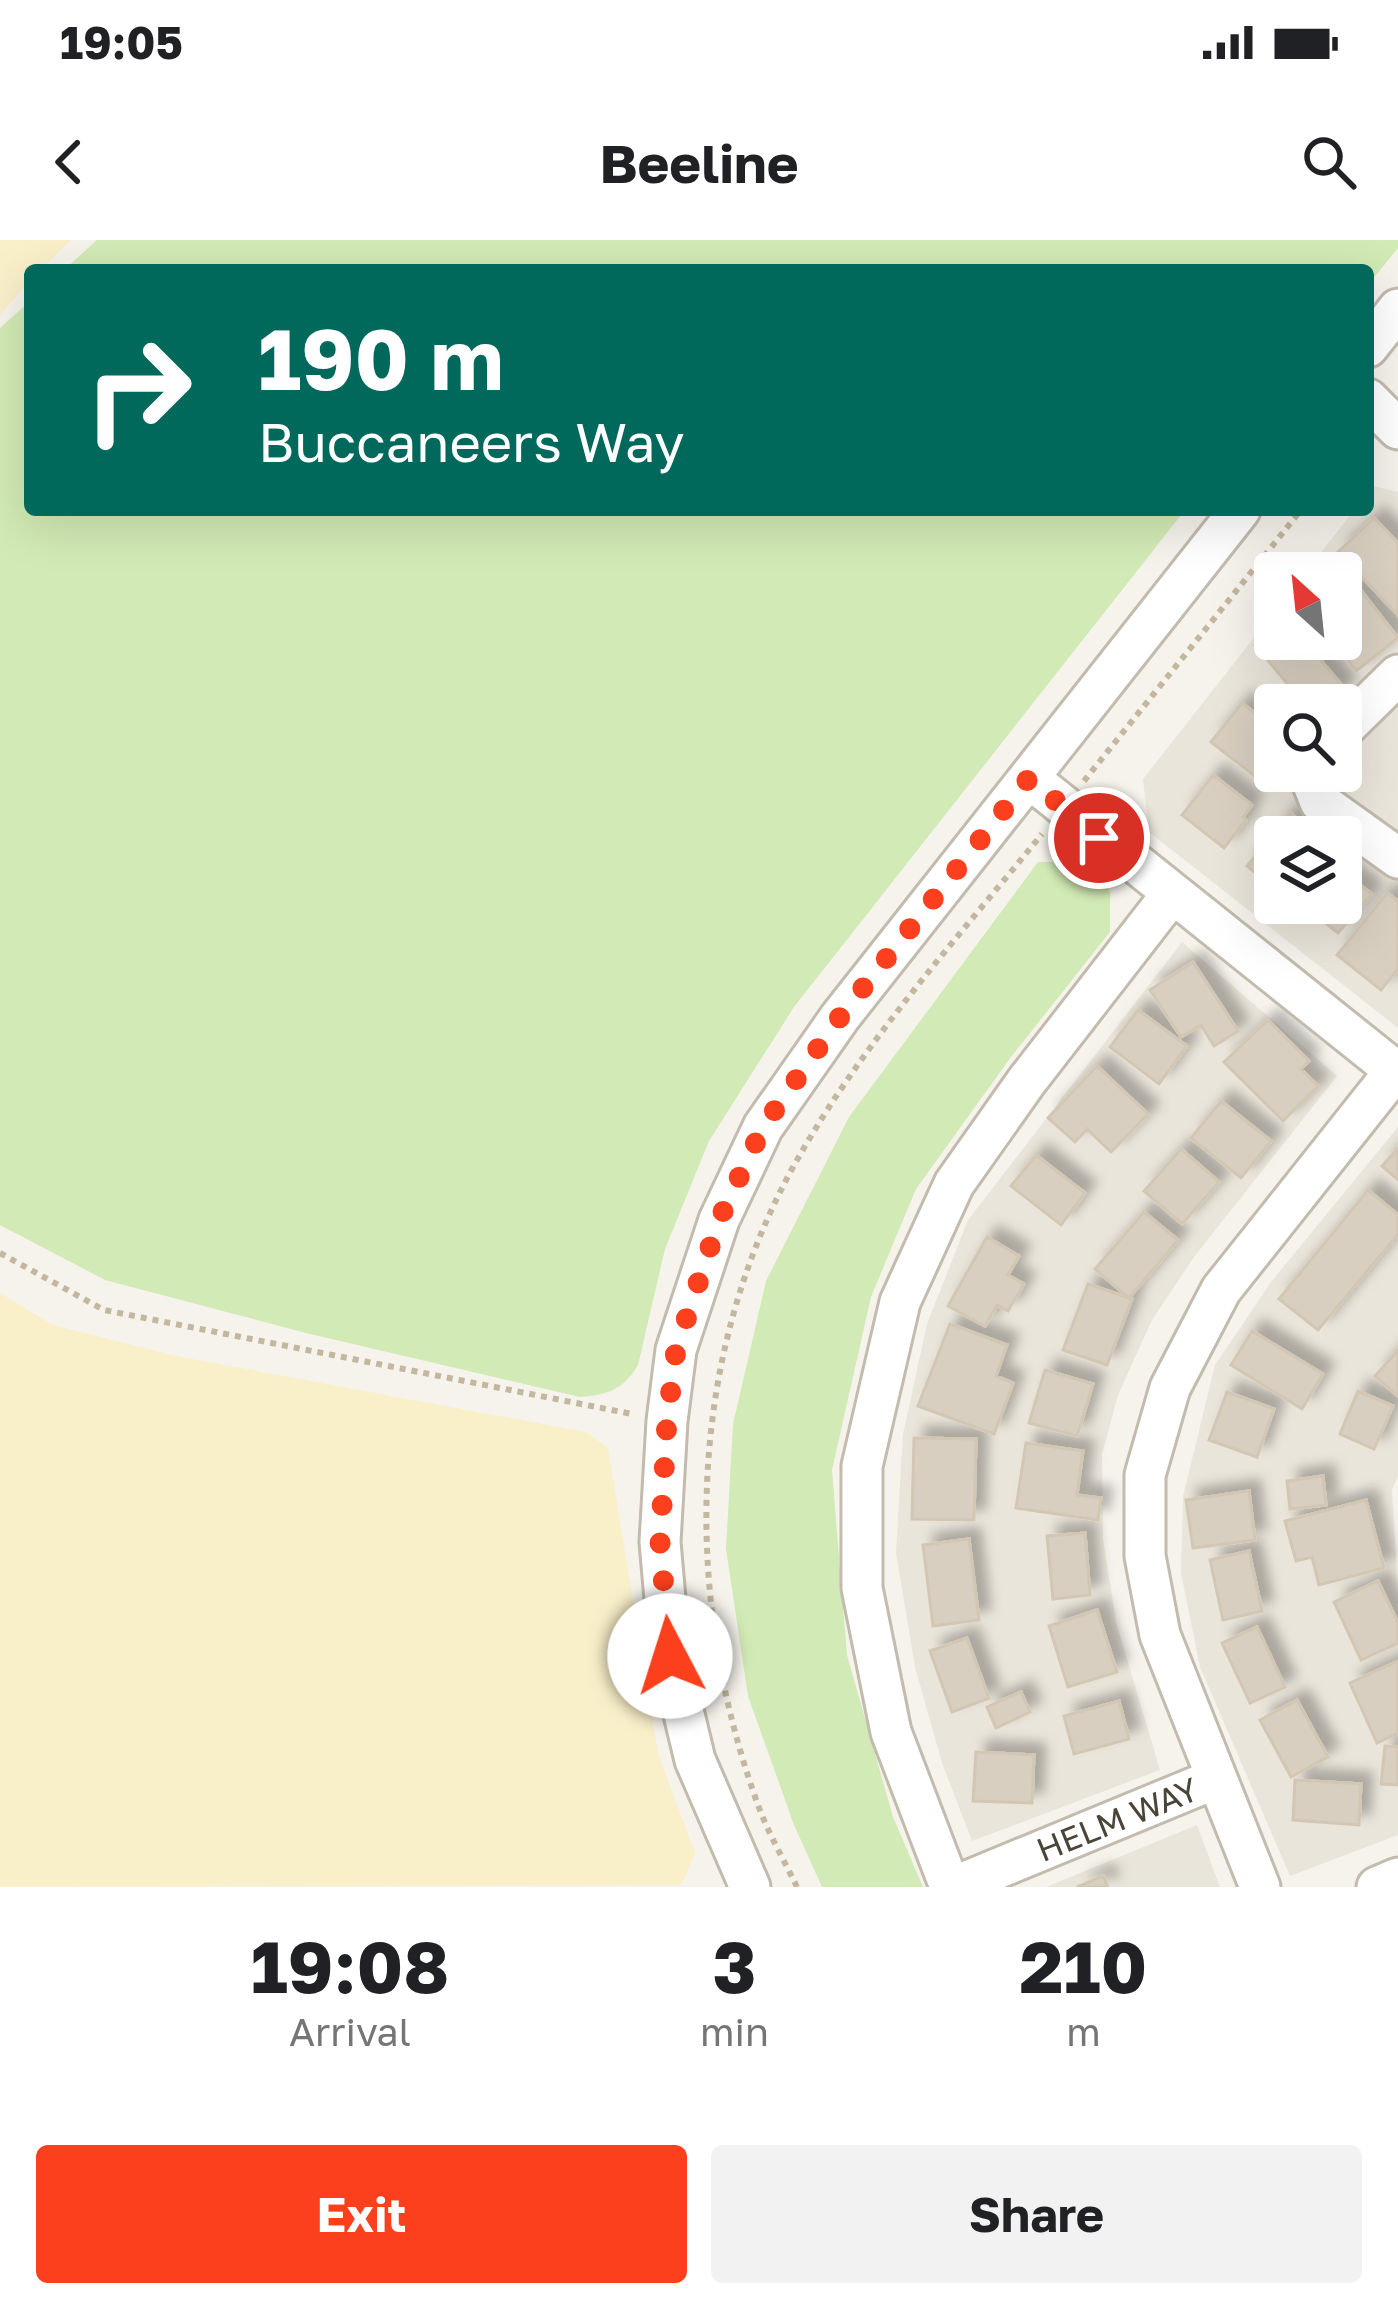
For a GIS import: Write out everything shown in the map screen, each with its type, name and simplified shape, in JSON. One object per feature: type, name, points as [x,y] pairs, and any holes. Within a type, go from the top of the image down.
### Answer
[{"type":"street","points":[[1374,339],[1398,309]]},
{"type":"street","points":[[1374,405],[1398,429]]},
{"type":"street","points":[[750,1887],[695,1760],[670,1656],[660,1542],[676,1350],[719,1220],[763,1127],[840,1017],[1235,516]]},
{"type":"street","points":[[1362,710],[1398,675]]},
{"type":"street","points":[[1029,778],[1397,1072],[1221,1290],[1170,1388],[1145,1475],[1145,1556],[1160,1635],[1260,1887]]},
{"type":"street","points":[[1316,792],[1320,802],[1398,857]]},
{"type":"street","points":[[952,1887],[891,1732],[862,1588],[862,1466],[900,1302],[954,1184],[1026,1082],[1171,895]]},
{"type":"street","name":"HELM WAY","points":[[952,1887],[1215,1779]]},
{"type":"street","points":[[1377,1887],[1398,1878]]},
{"type":"path","points":[[1088,775],[1296,516]]},
{"type":"path","points":[[797,1887],[758,1806],[721,1677],[706,1557],[705,1466],[721,1364],[755,1247],[800,1154],[872,1046],[1039,837]]},
{"type":"path","points":[[0,1253],[104,1310],[667,1421]]},
{"type":"shaded area","points":[[1374,486],[1398,492],[1398,1028],[1266,924],[1362,924],[1362,816],[1254,816],[1254,915],[1149,832],[1143,779],[1254,638],[1254,660],[1362,660],[1362,552],[1321,552],[1349,516],[1374,516]]},
{"type":"shaded area","points":[[1182,942],[1337,1076],[1194,1257],[1152,1320],[1118,1395],[1102,1455],[1103,1538],[1116,1622],[1160,1770],[972,1841],[942,1763],[915,1667],[896,1553],[903,1434],[927,1324],[968,1220]]},
{"type":"shaded area","points":[[1398,1127],[1398,1476],[1392,1490],[1398,1589],[1398,1835],[1290,1876],[1200,1667],[1181,1573],[1183,1496],[1215,1365],[1271,1282]]},
{"type":"shaded area","points":[[1197,1825],[1220,1887],[1046,1887]]},
{"type":"green space","points":[[97,240],[1398,240],[1398,248],[1374,278],[1374,264],[71,264]]},
{"type":"green space","points":[[24,306],[24,516],[1180,516],[794,1007],[709,1141],[665,1249],[638,1365],[614,1389],[580,1397],[105,1280],[0,1225],[0,328]]},
{"type":"green space","points":[[1038,862],[1093,862],[1110,892],[1110,932],[1011,1057],[916,1189],[871,1297],[832,1470],[847,1655],[893,1817],[923,1887],[822,1887],[794,1825],[748,1696],[726,1549],[733,1424],[766,1281],[849,1117]]},
{"type":"sand","points":[[0,240],[71,240],[46,264],[24,264],[24,288],[0,315]]},
{"type":"sand","points":[[0,1293],[53,1325],[176,1356],[586,1432],[608,1448],[658,1753],[695,1853],[681,1885],[0,1887]]},
{"type":"building","points":[[1374,518],[1398,543],[1398,615],[1362,577],[1362,552],[1338,552]]},
{"type":"building","points":[[1362,592],[1398,638],[1356,671],[1348,660],[1362,660]]},
{"type":"building","points":[[1268,660],[1321,660],[1341,684],[1288,684]]},
{"type":"building","points":[[1242,703],[1254,712],[1254,775],[1211,742]]},
{"type":"building","points":[[1213,775],[1252,805],[1224,848],[1182,815]]},
{"type":"building","points":[[1362,886],[1372,894],[1362,905]]},
{"type":"building","points":[[1387,893],[1398,901],[1398,969],[1381,990],[1337,955]]},
{"type":"building","points":[[1193,962],[1238,1031],[1214,1046],[1201,1025],[1181,1037],[1150,990]]},
{"type":"building","points":[[1138,1010],[1187,1046],[1159,1084],[1110,1047]]},
{"type":"building","points":[[1268,1020],[1309,1061],[1301,1069],[1318,1086],[1283,1121],[1224,1062]]},
{"type":"building","points":[[1097,1066],[1148,1114],[1111,1152],[1087,1129],[1075,1142],[1048,1118]]},
{"type":"building","points":[[1221,1101],[1271,1141],[1241,1178],[1191,1138]]},
{"type":"building","points":[[1398,1148],[1398,1180],[1382,1166]]},
{"type":"building","points":[[1181,1149],[1219,1182],[1182,1224],[1144,1191]]},
{"type":"building","points":[[1036,1155],[1085,1193],[1061,1225],[1011,1186]]},
{"type":"building","points":[[1368,1190],[1398,1215],[1398,1234],[1318,1330],[1279,1299]]},
{"type":"building","points":[[1144,1212],[1178,1240],[1129,1298],[1095,1269]]},
{"type":"building","points":[[987,1237],[1019,1256],[1008,1275],[1024,1284],[1008,1311],[997,1305],[985,1326],[948,1306]]},
{"type":"building","points":[[1088,1284],[1132,1299],[1107,1365],[1063,1350]]},
{"type":"building","points":[[950,1324],[1007,1345],[996,1376],[1013,1383],[994,1434],[918,1406]]},
{"type":"building","points":[[1252,1331],[1323,1374],[1302,1409],[1231,1365]]},
{"type":"building","points":[[1398,1350],[1398,1396],[1375,1376]]},
{"type":"building","points":[[1045,1370],[1093,1384],[1077,1436],[1029,1423]]},
{"type":"building","points":[[1358,1391],[1393,1406],[1374,1449],[1340,1434]]},
{"type":"building","points":[[1227,1392],[1274,1409],[1257,1457],[1209,1440]]},
{"type":"building","points":[[914,1438],[976,1439],[974,1520],[912,1519]]},
{"type":"building","points":[[1026,1443],[1083,1451],[1077,1495],[1101,1498],[1098,1520],[1016,1508]]},
{"type":"building","points":[[1323,1476],[1326,1505],[1290,1509],[1287,1481]]},
{"type":"building","points":[[1249,1491],[1255,1540],[1193,1548],[1186,1500]]},
{"type":"building","points":[[1366,1500],[1384,1568],[1319,1585],[1312,1557],[1296,1561],[1285,1521]]},
{"type":"building","points":[[1085,1533],[1090,1595],[1053,1599],[1047,1536]]},
{"type":"building","points":[[969,1539],[979,1620],[933,1626],[923,1545]]},
{"type":"building","points":[[1249,1551],[1262,1611],[1223,1620],[1210,1560]]},
{"type":"building","points":[[1378,1581],[1398,1623],[1398,1643],[1361,1660],[1334,1602]]},
{"type":"building","points":[[1097,1610],[1117,1672],[1068,1687],[1049,1626]]},
{"type":"building","points":[[1257,1627],[1285,1687],[1250,1703],[1222,1643]]},
{"type":"building","points":[[967,1638],[989,1698],[952,1712],[930,1651]]},
{"type":"building","points":[[1398,1661],[1398,1733],[1377,1743],[1350,1683]]},
{"type":"building","points":[[1021,1692],[1030,1712],[996,1728],[987,1707]]},
{"type":"building","points":[[1297,1700],[1328,1757],[1291,1777],[1260,1720]]},
{"type":"building","points":[[1119,1701],[1129,1739],[1074,1754],[1064,1716]]},
{"type":"building","points":[[1385,1746],[1398,1747],[1398,1785],[1381,1784]]},
{"type":"building","points":[[976,1752],[1034,1755],[1032,1803],[973,1801]]},
{"type":"building","points":[[1295,1780],[1361,1784],[1359,1825],[1293,1820]]},
{"type":"building","points":[[1103,1876],[1108,1887],[1077,1887]]},
{"type":"route","points":[[670,1656],[660,1542],[676,1350],[719,1220],[763,1127],[840,1017],[1029,778],[1099,838]]}]
